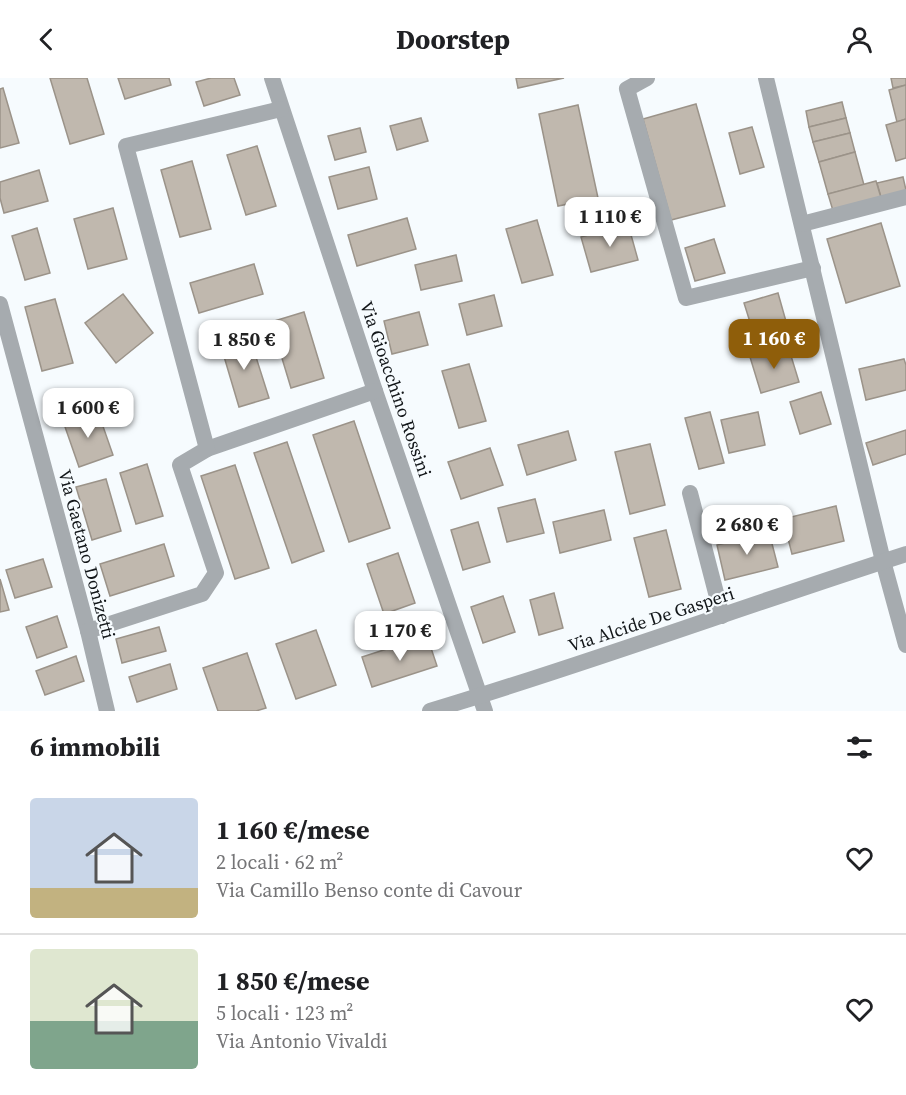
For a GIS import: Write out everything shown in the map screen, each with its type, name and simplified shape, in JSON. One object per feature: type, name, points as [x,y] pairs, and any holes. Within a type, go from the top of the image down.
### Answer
[{"type":"street","name":"Via Gioacchino Rossini","points":[[272,78],[375,391],[483,703]]},
{"type":"street","points":[[647,78],[627,89],[686,298],[813,268]]},
{"type":"street","points":[[766,78],[883,561],[906,645]]},
{"type":"street","points":[[207,449],[126,146],[281,109]]},
{"type":"street","points":[[802,224],[906,197]]},
{"type":"street","name":"Via Gaetano Donizetti","points":[[0,304],[88,631],[107,711]]},
{"type":"street","points":[[88,631],[202,594],[216,573],[180,465],[207,449],[375,391]]},
{"type":"street","points":[[690,493],[722,616]]},
{"type":"street","name":"Via Alcide De Gasperi","points":[[430,711],[483,703],[722,616],[906,554]]},
{"type":"building","points":[[50,78],[87,78],[104,134],[70,144]]},
{"type":"building","points":[[118,78],[169,78],[171,85],[125,99]]},
{"type":"building","points":[[211,78],[234,78],[240,95],[204,106],[196,82]]},
{"type":"building","points":[[516,78],[564,78],[518,88]]},
{"type":"building","points":[[891,78],[906,78],[906,85],[893,88]]},
{"type":"building","points":[[906,85],[906,119],[897,122],[889,90]]},
{"type":"building","points":[[3,88],[19,143],[0,148],[0,89]]},
{"type":"building","points":[[842,102],[846,118],[809,127],[806,111]]},
{"type":"building","points":[[696,104],[725,206],[671,220],[643,119]]},
{"type":"building","points":[[578,105],[598,198],[558,206],[539,114]]},
{"type":"building","points":[[421,118],[428,141],[397,150],[390,126]]},
{"type":"building","points":[[846,118],[850,133],[813,142],[809,127]]},
{"type":"building","points":[[906,119],[906,158],[896,161],[886,125]]},
{"type":"building","points":[[752,127],[764,167],[740,174],[729,133]]},
{"type":"building","points":[[360,128],[366,152],[335,160],[328,136]]},
{"type":"building","points":[[850,133],[855,152],[819,162],[813,142]]},
{"type":"building","points":[[257,146],[276,206],[246,215],[227,155]]},
{"type":"building","points":[[855,152],[864,185],[828,194],[819,162]]},
{"type":"building","points":[[192,161],[211,229],[180,237],[161,170]]},
{"type":"building","points":[[369,167],[377,199],[338,209],[329,177]]},
{"type":"building","points":[[39,170],[48,201],[4,213],[0,198],[0,182]]},
{"type":"building","points":[[903,177],[906,190],[882,201],[877,183]]},
{"type":"building","points":[[876,181],[882,201],[834,214],[828,194]]},
{"type":"building","points":[[113,208],[127,259],[88,269],[74,219]]},
{"type":"building","points":[[407,218],[416,249],[357,266],[348,235]]},
{"type":"building","points":[[537,220],[553,275],[522,283],[506,229]]},
{"type":"building","points":[[881,223],[900,286],[846,303],[827,239]]},
{"type":"building","points":[[628,224],[638,260],[591,272],[581,237]]},
{"type":"building","points":[[37,228],[50,273],[25,280],[12,236]]},
{"type":"building","points":[[714,239],[725,273],[695,281],[685,248]]},
{"type":"building","points":[[456,255],[462,281],[421,290],[415,265]]},
{"type":"building","points":[[254,264],[263,294],[199,313],[190,283]]},
{"type":"building","points":[[778,293],[789,332],[756,341],[744,303]]},
{"type":"building","points":[[123,294],[153,333],[116,363],[85,323]]},
{"type":"building","points":[[494,295],[502,326],[467,335],[459,304]]},
{"type":"building","points":[[55,299],[73,363],[42,371],[25,307]]},
{"type":"building","points":[[304,312],[324,378],[291,388],[271,322]]},
{"type":"building","points":[[419,312],[428,345],[392,354],[384,321]]},
{"type":"building","points":[[249,335],[269,398],[239,407],[220,343]]},
{"type":"building","points":[[788,346],[799,382],[761,393],[750,357]]},
{"type":"building","points":[[904,359],[906,390],[866,400],[859,369]]},
{"type":"building","points":[[469,364],[486,421],[459,428],[442,371]]},
{"type":"building","points":[[821,392],[831,424],[800,434],[790,402]]},
{"type":"building","points":[[98,412],[113,455],[79,467],[64,424]]},
{"type":"building","points":[[710,412],[724,463],[699,469],[685,418]]},
{"type":"building","points":[[758,412],[765,445],[729,453],[721,420]]},
{"type":"building","points":[[354,421],[390,528],[349,542],[313,435]]},
{"type":"building","points":[[906,430],[906,454],[873,465],[866,443]]},
{"type":"building","points":[[568,431],[576,460],[527,475],[518,445]]},
{"type":"building","points":[[287,442],[324,551],[292,563],[254,453]]},
{"type":"building","points":[[650,444],[665,505],[630,514],[615,452]]},
{"type":"building","points":[[490,448],[503,485],[461,499],[448,462]]},
{"type":"building","points":[[147,464],[163,516],[136,524],[120,473]]},
{"type":"building","points":[[235,465],[269,568],[235,579],[201,476]]},
{"type":"building","points":[[106,479],[121,531],[92,540],[76,487]]},
{"type":"building","points":[[535,499],[544,533],[507,542],[498,508]]},
{"type":"building","points":[[836,506],[844,541],[792,554],[783,519]]},
{"type":"building","points":[[604,510],[611,540],[560,553],[553,522]]},
{"type":"building","points":[[478,522],[490,562],[463,570],[451,530]]},
{"type":"building","points":[[666,530],[681,589],[649,597],[634,538]]},
{"type":"building","points":[[769,532],[778,567],[725,580],[717,545]]},
{"type":"building","points":[[164,544],[174,576],[110,596],[100,564]]},
{"type":"building","points":[[398,553],[415,603],[384,614],[367,564]]},
{"type":"building","points":[[43,559],[52,587],[15,598],[6,570]]},
{"type":"building","points":[[0,579],[9,610],[0,612]]},
{"type":"building","points":[[554,593],[563,628],[539,635],[530,600]]},
{"type":"building","points":[[503,596],[515,632],[483,643],[471,607]]},
{"type":"building","points":[[57,616],[67,647],[37,658],[26,627]]},
{"type":"building","points":[[159,627],[166,651],[122,663],[116,639]]},
{"type":"building","points":[[316,630],[336,685],[296,699],[276,644]]},
{"type":"building","points":[[427,636],[437,666],[372,687],[362,657]]},
{"type":"building","points":[[247,653],[266,708],[256,711],[218,711],[203,668]]},
{"type":"building","points":[[76,656],[84,681],[45,695],[36,671]]},
{"type":"building","points":[[170,664],[177,689],[137,702],[129,677]]}]
